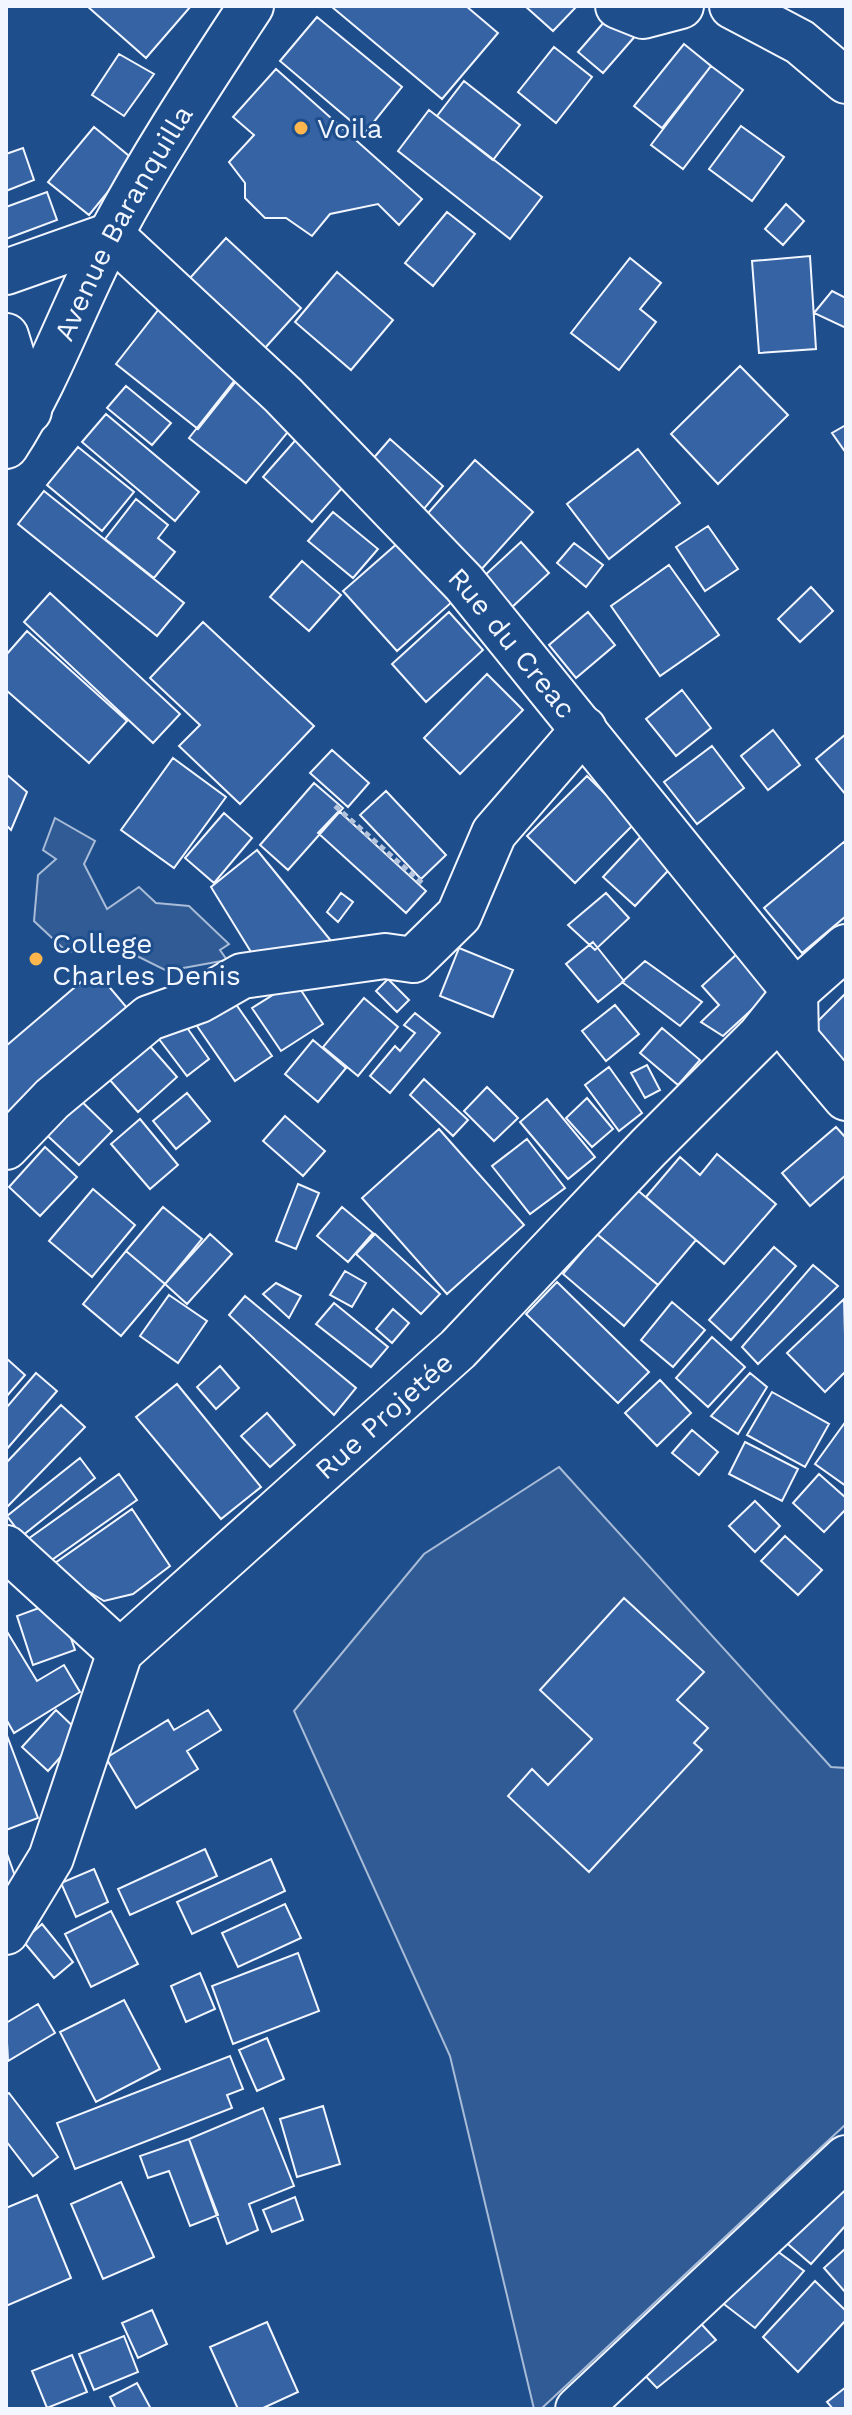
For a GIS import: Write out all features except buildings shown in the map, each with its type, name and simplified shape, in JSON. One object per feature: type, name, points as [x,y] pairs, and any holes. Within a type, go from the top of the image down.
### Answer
[{"type":"street","name":"Avenue Baranquilla","points":[[17,429],[111,235],[184,108],[251,6]]},
{"type":"street","points":[[618,6],[643,16],[681,6]]},
{"type":"street","points":[[732,6],[800,42],[846,81]]},
{"type":"street","points":[[6,272],[111,235]]},
{"type":"street","name":"Rue du Creac","points":[[111,235],[283,395],[464,583],[795,992]]},
{"type":"street","points":[[6,336],[17,429]]},
{"type":"street","points":[[6,1147],[52,1099],[149,1018],[200,1000],[242,976],[385,956],[413,960],[459,915],[494,833],[584,729]]},
{"type":"street","name":"Rue Projetée","points":[[6,1932],[51,1858],[120,1652],[458,1349],[648,1148],[760,1036],[795,992],[846,947]]},
{"type":"street","points":[[795,992],[796,1039],[846,1098]]},
{"type":"street","points":[[6,1548],[120,1652]]},
{"type":"street","points":[[578,2409],[846,2158]]},
{"type":"path","points":[[335,806],[459,915]]},
{"type":"shaded area","points":[[55,818],[95,841],[84,864],[107,909],[139,887],[156,903],[189,906],[229,944],[220,950],[227,960],[167,971],[115,945],[67,952],[34,921],[38,875],[56,859],[43,850]]},
{"type":"shaded area","points":[[559,1467],[831,1767],[846,1768],[846,2124],[541,2409],[534,2409],[450,2056],[294,1711],[424,1554]]},
{"type":"place","name":"Voila","points":[[301,128]]},
{"type":"place","name":"College Charles Denis","points":[[36,959]]}]
